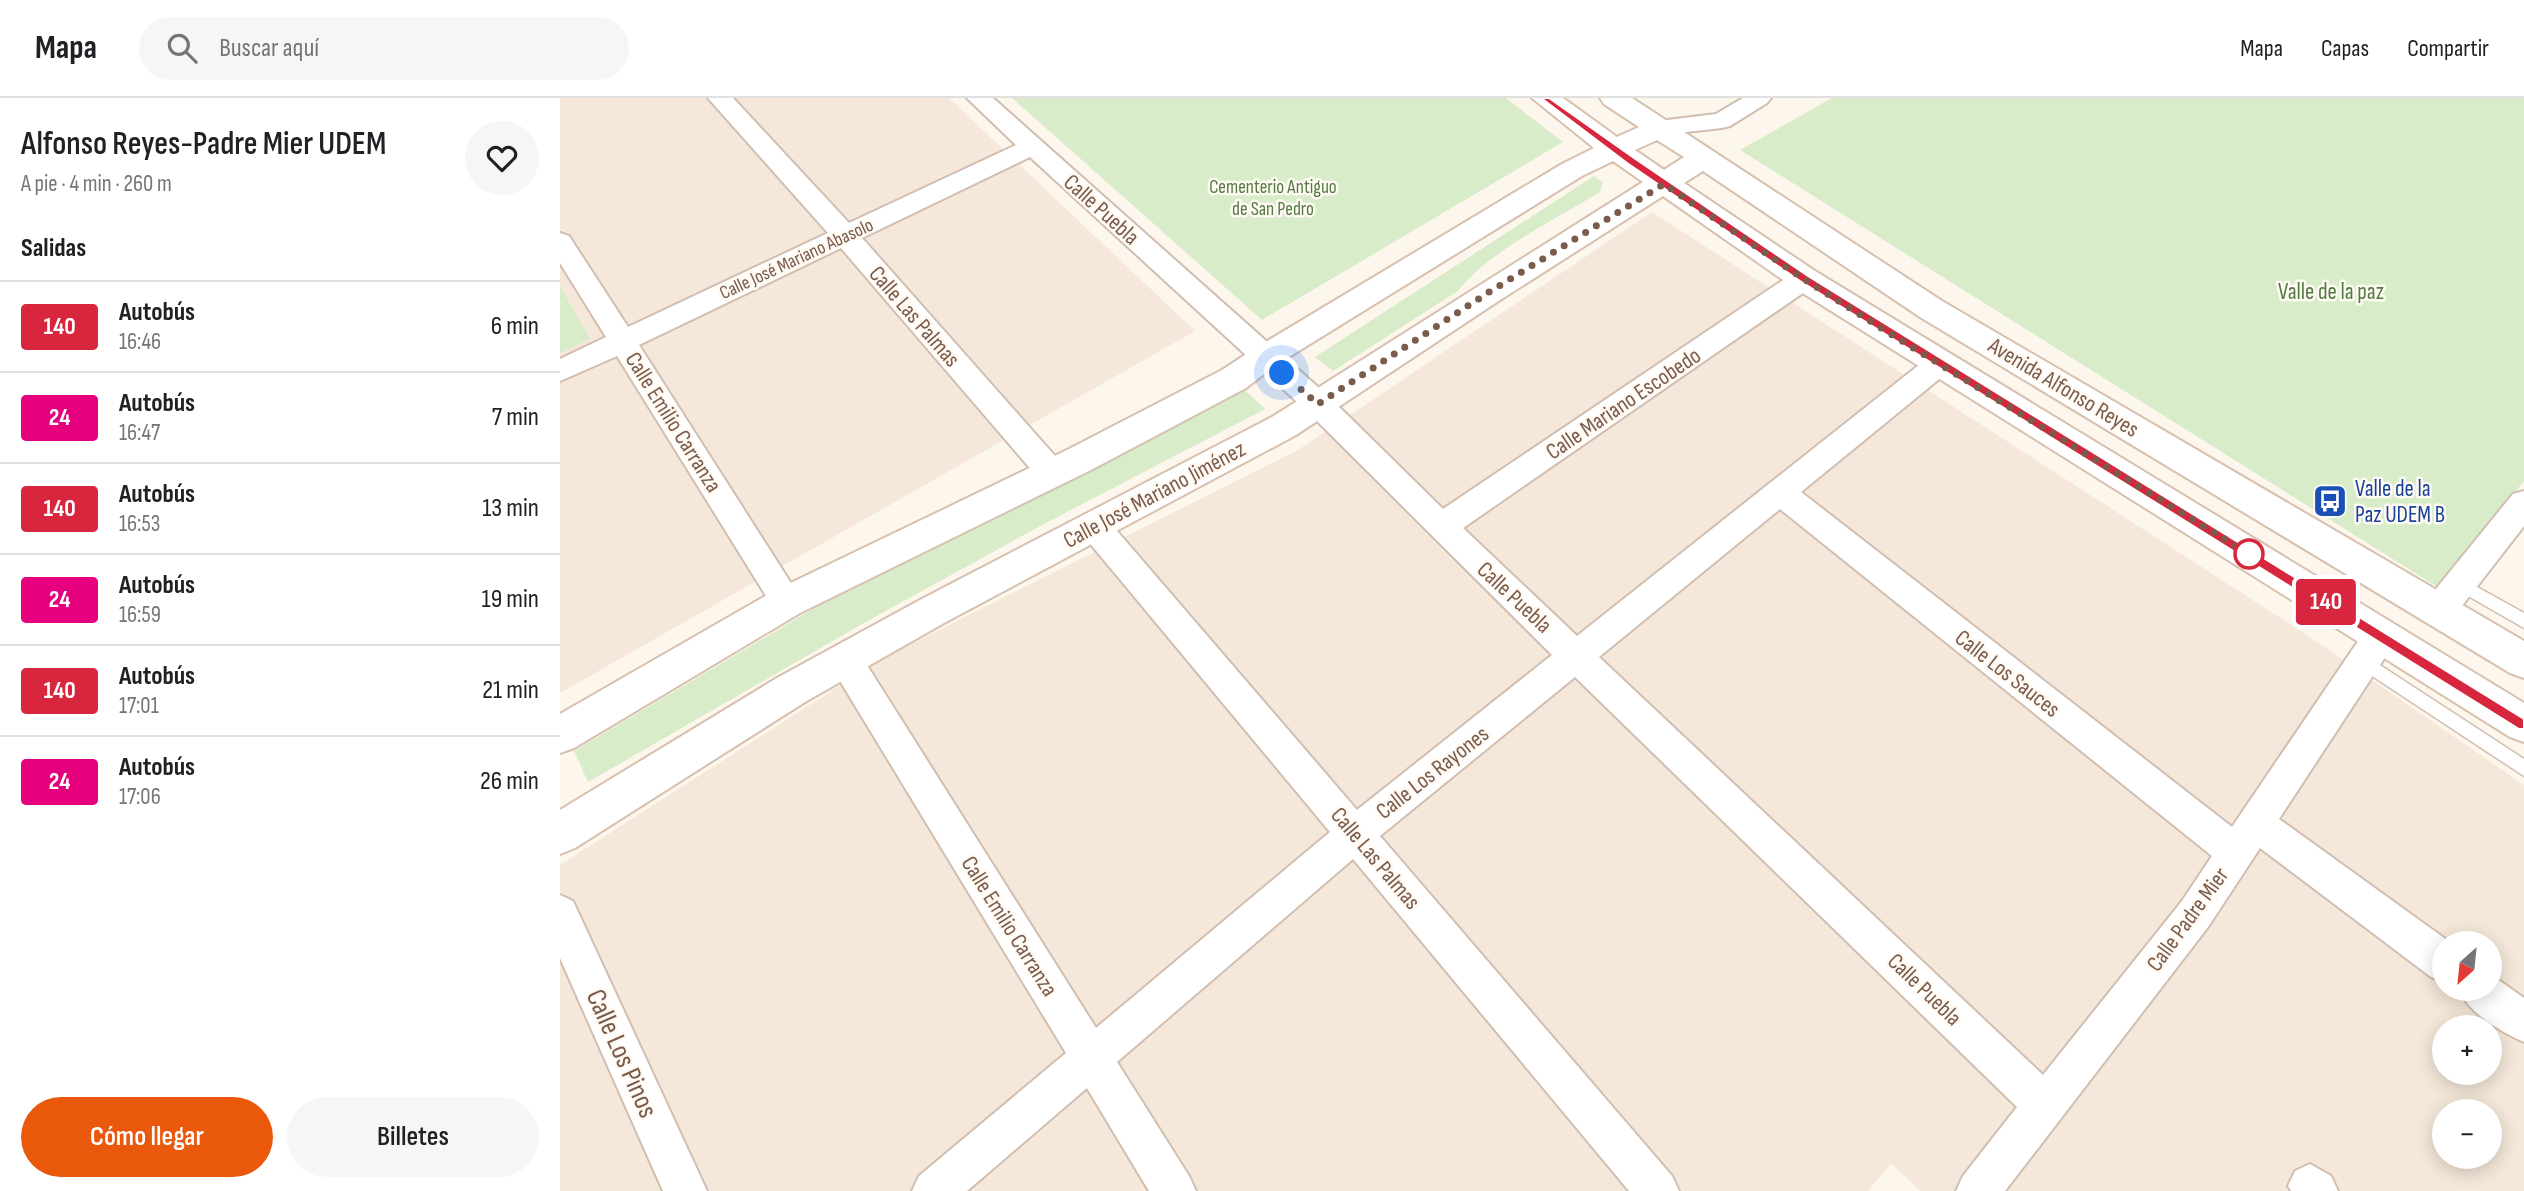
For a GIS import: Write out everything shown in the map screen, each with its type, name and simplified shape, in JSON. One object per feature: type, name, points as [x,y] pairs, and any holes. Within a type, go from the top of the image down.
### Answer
[{"type":"street","name":"Calle Las Palmas","points":[[720,98],[845,235],[1052,473]]},
{"type":"street","name":"Calle Puebla","points":[[979,98],[1318,404],[1441,527],[2044,1104]]},
{"type":"street","name":"Avenida Alfonso Reyes","points":[[1614,98],[1931,309],[2450,597],[2524,661]]},
{"type":"street","points":[[560,735],[787,602],[1052,473],[1234,379],[1265,357],[1572,170],[1660,128],[1722,121],[1759,98]]},
{"type":"street","name":"Avenida Alfonso Reyes","points":[[1555,104],[1614,149],[1804,279],[1939,364],[2372,648],[2524,724]]},
{"type":"street","points":[[1555,104],[1579,144],[1572,170]]},
{"type":"street","name":"Calle José Mariano Jiménez","points":[[560,834],[791,690],[931,612],[1284,426],[1497,286],[1703,158],[1722,121]]},
{"type":"street","name":"Calle José Mariano Abasolo","points":[[560,371],[1033,146]]},
{"type":"street","name":"Calle Emilio Carranza","points":[[560,242],[787,602]]},
{"type":"street","name":"Calle Mariano Escobedo","points":[[1441,527],[1804,279]]},
{"type":"street","name":"Calle Los Rayones","points":[[934,1191],[1356,833],[1939,364]]},
{"type":"street","name":"Calle Los Sauces","points":[[1781,493],[2246,838],[2432,955]]},
{"type":"street","points":[[2450,597],[2524,503]]},
{"type":"street","name":"Calle Las Palmas","points":[[1094,526],[1657,1191]]},
{"type":"street","name":"Calle Padre Mier","points":[[1978,1191],[2195,914],[2372,648]]},
{"type":"street","name":"Calle Emilio Carranza","points":[[846,661],[1174,1191]]},
{"type":"street","name":"Calle Los Pinos","points":[[560,914],[685,1191]]},
{"type":"street","points":[[2495,1001],[2524,1022]]},
{"type":"lane","points":[[2450,597],[2524,621]]},
{"type":"lane","points":[[2372,648],[2524,768]]},
{"type":"shaded area","points":[[560,98],[949,98],[1195,331],[560,693]]},
{"type":"shaded area","points":[[1652,212],[2307,635],[2524,785],[2524,1191],[1920,1191],[1891,1163],[1868,1191],[560,1191],[560,865],[883,658],[1298,450]]},
{"type":"green space","name":"Cementerio Antiguo de San Pedro","points":[[1012,98],[1506,98],[1563,142],[1262,320]]},
{"type":"green space","name":"Valle de la paz","points":[[1832,98],[2524,98],[2524,481],[2439,588],[1740,150]]},
{"type":"green space","points":[[1594,176],[1603,182],[1600,192],[1504,250],[1470,277],[1458,291],[1333,371],[1315,357]]},
{"type":"green space","points":[[560,286],[590,339],[560,353]]},
{"type":"green space","points":[[1244,389],[1265,409],[1042,525],[862,624],[588,782],[582,769],[589,764],[582,768],[574,751],[843,591]]},
{"type":"bus line","name":"140","points":[[1546,98],[1614,149],[1804,279],[2524,724]]},
{"type":"place","name":"Valle de la Paz UDEM B","points":[[2330,501]]},
{"type":"route","points":[[1282,373],[1318,404],[1486,294],[1664,184],[1894,336],[2249,554]]}]
